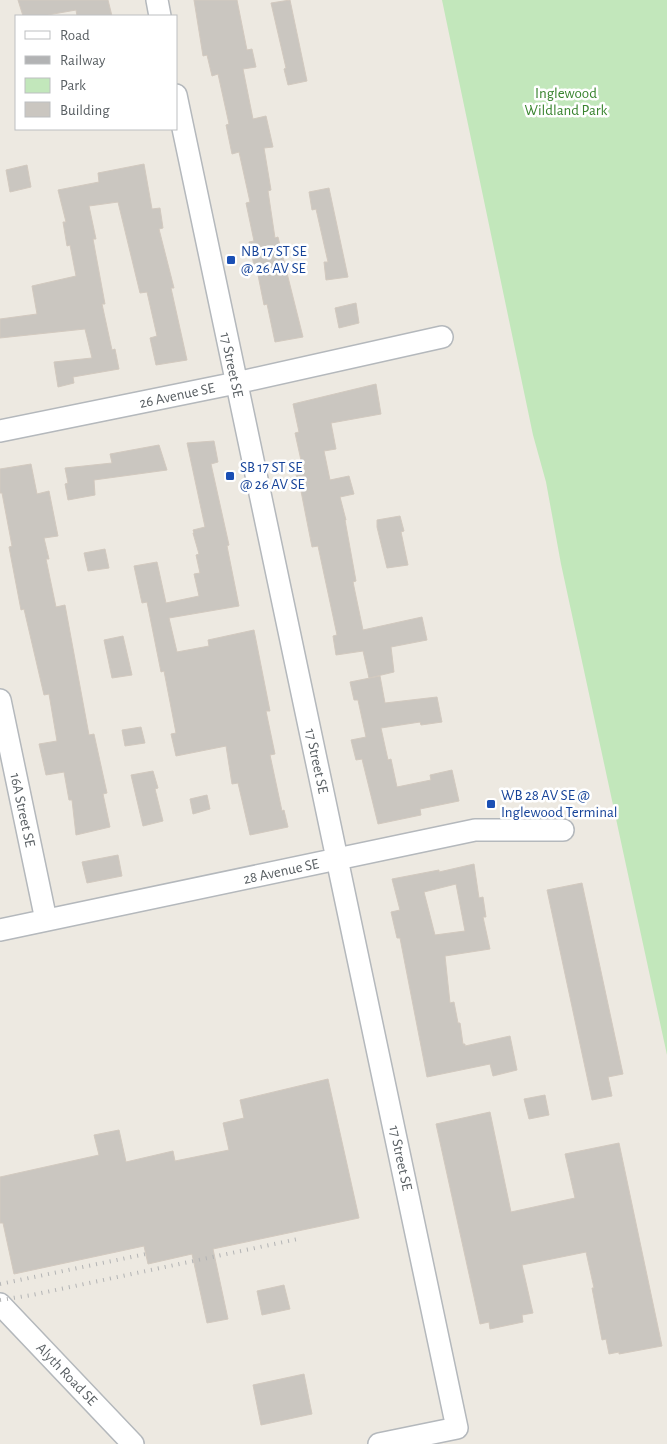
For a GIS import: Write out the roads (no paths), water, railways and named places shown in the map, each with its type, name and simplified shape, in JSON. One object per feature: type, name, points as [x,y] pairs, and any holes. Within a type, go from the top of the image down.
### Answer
[{"type":"street","points":[[157,0],[160,15]]},
{"type":"street","name":"17 Street SE","points":[[178,105],[457,1428],[379,1444]]},
{"type":"street","name":"26 Avenue SE","points":[[0,431],[236,383],[442,337]]},
{"type":"street","name":"16A Street SE","points":[[0,700],[46,920]]},
{"type":"street","name":"28 Avenue SE","points":[[0,930],[475,830],[564,830]]},
{"type":"street","name":"Alyth Road SE","points":[[0,1304],[133,1444]]},
{"type":"railway","points":[[0,1300],[32,1295],[298,1239]]},
{"type":"railway","points":[[0,1284],[146,1254]]},
{"type":"place","name":"NB 17 ST SE @ 26 AV SE","points":[[231,260]]},
{"type":"place","name":"SB 17 ST SE @ 26 AV SE","points":[[230,476]]},
{"type":"place","name":"WB 28 AV SE @ Inglewood Terminal","points":[[491,804]]},
{"type":"park label","name":"Inglewood Wildland Park","points":[[566,102]]}]
